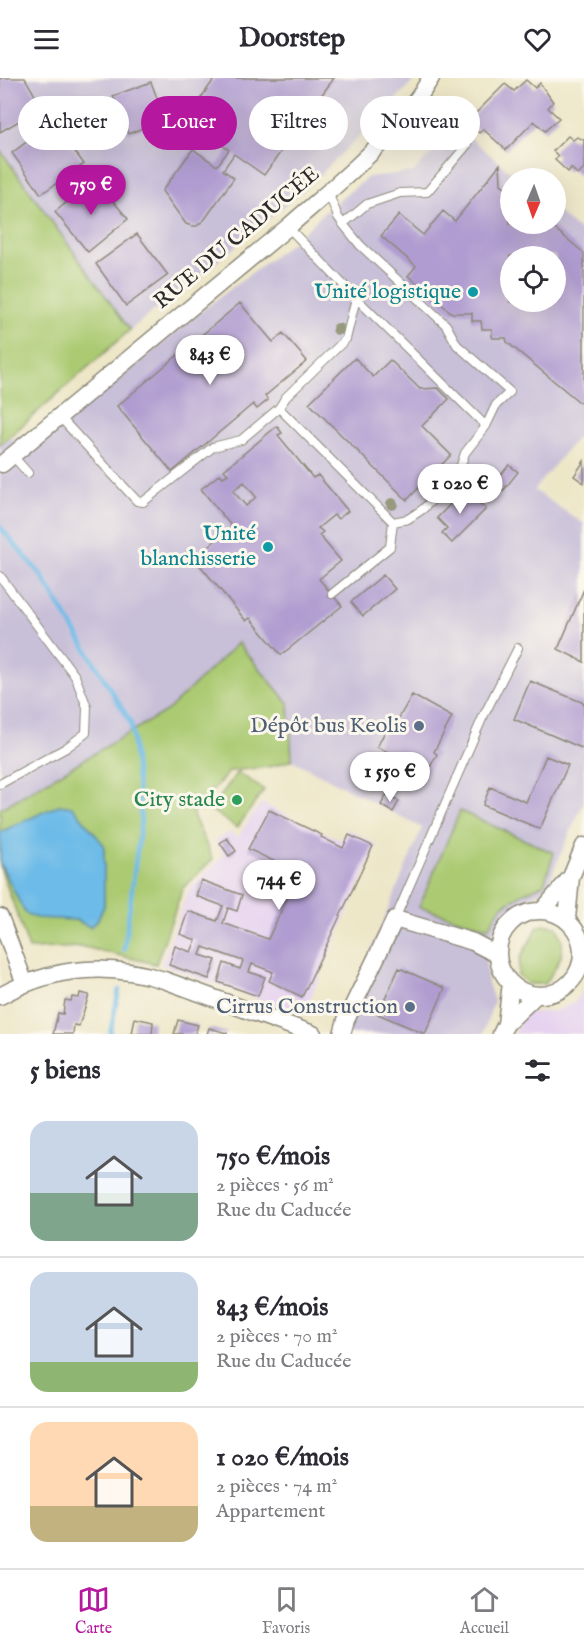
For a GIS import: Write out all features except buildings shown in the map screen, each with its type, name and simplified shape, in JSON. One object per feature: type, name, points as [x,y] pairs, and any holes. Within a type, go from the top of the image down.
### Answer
[{"type":"street","name":"RUE DU CADUCÉE","points":[[3,464],[327,192],[393,131],[427,80]]},
{"type":"street","points":[[567,919],[571,877],[584,846]]},
{"type":"street","points":[[543,910],[571,877]]},
{"type":"street","points":[[543,910],[567,919],[581,940],[583,953],[580,974],[560,990],[548,994],[536,995],[523,991],[511,983],[500,966],[498,955],[501,936],[508,925],[518,917],[543,910]]},
{"type":"street","points":[[0,917],[25,984]]},
{"type":"street","points":[[342,1034],[346,1020],[395,919],[473,942],[498,955]]},
{"type":"street","points":[[473,942],[501,936]]},
{"type":"street","points":[[0,996],[49,975],[102,968],[129,970],[164,980],[313,1034]]},
{"type":"street","points":[[504,1029],[511,983]]},
{"type":"street","points":[[504,1029],[536,995]]},
{"type":"lane","points":[[343,224],[367,204],[400,194],[427,192],[462,150]]},
{"type":"lane","points":[[327,192],[338,216],[360,245],[446,325],[457,345],[510,392],[496,405],[486,426],[465,453],[458,474],[423,509],[408,519],[393,522]]},
{"type":"lane","points":[[288,227],[356,298],[486,426]]},
{"type":"lane","points":[[59,416],[137,501],[143,502],[213,447],[241,440],[279,408],[286,397],[346,339],[356,298]]},
{"type":"lane","points":[[279,408],[393,522]]},
{"type":"lane","points":[[3,464],[28,473]]},
{"type":"lane","points":[[332,594],[390,547],[393,522]]},
{"type":"lane","points":[[0,576],[75,676],[87,707],[86,733],[66,748],[0,784]]},
{"type":"lane","points":[[395,919],[482,719],[518,648]]},
{"type":"shaded area","points":[[0,78],[415,78],[399,96],[360,96],[360,135],[348,147],[348,96],[249,96],[249,150],[345,150],[313,182],[196,279],[189,271],[175,280],[181,289],[130,330],[0,150]]},
{"type":"shaded area","points":[[480,146],[506,168],[500,168],[500,234],[566,234],[566,219],[584,234],[584,429],[534,490],[584,524],[584,801],[547,886],[541,892],[520,902],[497,925],[491,936],[485,956],[488,983],[494,1001],[483,1034],[336,1034],[422,828],[292,760],[289,704],[239,643],[168,710],[0,809],[0,445],[6,440],[56,430],[208,306],[294,241],[328,209],[368,177],[413,172],[435,150],[480,150]]},
{"type":"shaded area","points":[[261,803],[341,840],[348,829],[377,845],[303,1015],[161,965],[188,891],[224,855],[215,840],[231,832],[237,838]]},
{"type":"shaded area","points":[[584,987],[584,1034],[514,1034],[525,1013],[555,1011],[575,1002]]},
{"type":"green space","points":[[0,150],[130,330],[0,445]]},
{"type":"green space","points":[[238,643],[289,704],[292,760],[269,767],[230,771],[192,813],[213,859],[183,888],[156,964],[84,947],[29,949],[0,866],[0,809],[168,710]]},
{"type":"green space","name":"City stade","points":[[237,772],[264,790],[237,828],[211,810]]},
{"type":"green space","points":[[460,811],[554,853],[544,884],[501,907],[488,928],[419,907]]},
{"type":"green space","points":[[556,926],[562,943],[561,956],[545,984],[528,984],[518,975],[520,958],[538,927]]},
{"type":"water","points":[[59,805],[73,807],[104,845],[104,906],[97,921],[90,927],[76,920],[36,918],[25,913],[0,863],[0,832]]},
{"type":"waterway","points":[[0,527],[41,575],[131,723],[141,820],[124,950]]},
{"type":"waterway","points":[[110,1034],[119,990]]},
{"type":"place","name":"Unité logistique","points":[[473,292]]},
{"type":"place","name":"Unité blanchisserie","points":[[268,547]]},
{"type":"place","name":"Dépôt bus Keolis","points":[[419,726]]},
{"type":"place","name":"City stade","points":[[237,800]]},
{"type":"place","name":"Cirrus Construction","points":[[410,1007]]}]
